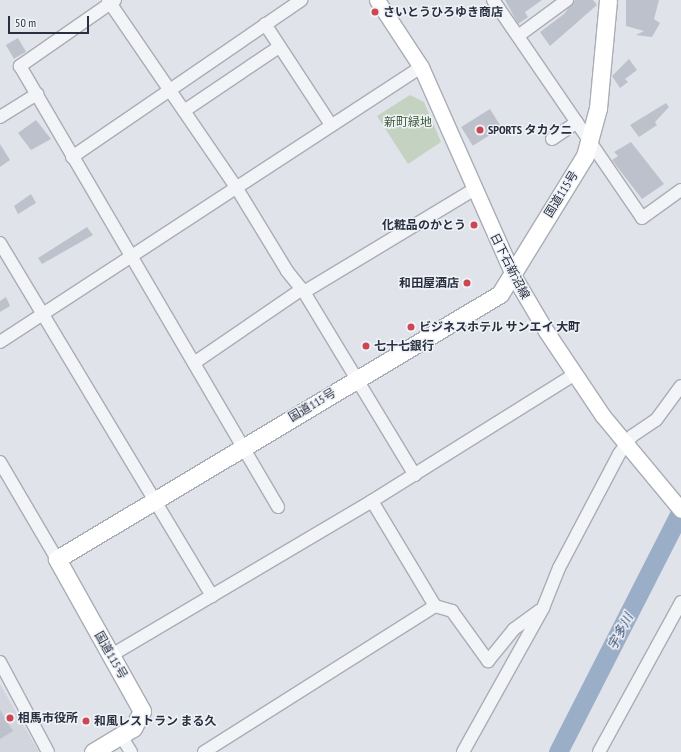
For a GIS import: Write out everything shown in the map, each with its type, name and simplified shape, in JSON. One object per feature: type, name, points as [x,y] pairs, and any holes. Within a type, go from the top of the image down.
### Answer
[{"type":"highway","name":"国道115号","points":[[93,752],[121,736],[140,719],[142,710],[110,656],[57,559],[354,379],[500,294],[585,156],[598,108],[608,0]]},
{"type":"main road","name":"日下石新沼線","points":[[377,0],[421,67],[473,190],[512,275],[574,376],[627,447],[681,510]]},
{"type":"street","points":[[72,156],[301,0]]},
{"type":"street","points":[[493,0],[642,218],[681,190]]},
{"type":"street","points":[[518,36],[567,0]]},
{"type":"street","points":[[278,507],[20,66],[111,1],[169,90],[236,187],[287,271],[303,290],[354,379],[415,475]]},
{"type":"street","points":[[265,24],[331,125]]},
{"type":"street","points":[[184,111],[279,47]]},
{"type":"street","points":[[0,342],[40,312],[421,67]]},
{"type":"street","points":[[0,117],[37,94]]},
{"type":"street","points":[[552,139],[577,122]]},
{"type":"street","points":[[194,364],[303,290],[473,190]]},
{"type":"street","points":[[0,243],[40,312],[212,596]]},
{"type":"street","points":[[110,656],[372,501],[574,376]]},
{"type":"street","points":[[463,752],[543,608],[559,568],[627,447],[656,420],[681,386]]},
{"type":"street","points":[[0,462],[57,559]]},
{"type":"street","points":[[372,501],[435,606]]},
{"type":"street","points":[[599,752],[681,602]]},
{"type":"street","points":[[204,752],[435,606],[452,610],[488,661],[514,629],[543,608]]},
{"type":"street","points":[[0,662],[48,752]]},
{"type":"street","points":[[121,736],[131,752]]},
{"type":"shaded area","name":"相馬市役所","points":[[0,684],[39,752],[0,752]]},
{"type":"green space","name":"新町緑地","points":[[410,95],[424,102],[441,142],[408,164],[377,116]]},
{"type":"building","points":[[505,0],[542,0],[525,12],[528,17],[518,24]]},
{"type":"building","points":[[575,0],[593,0],[597,5],[550,46],[540,32],[564,14]]},
{"type":"building","points":[[626,0],[659,0],[654,19],[660,23],[652,37],[636,35],[644,31],[626,26]]},
{"type":"building","points":[[18,38],[26,52],[14,59],[6,45]]},
{"type":"building","points":[[629,59],[637,70],[625,79],[628,82],[620,88],[612,76]]},
{"type":"building","points":[[666,103],[669,107],[655,122],[657,125],[639,137],[630,125]]},
{"type":"building","points":[[490,109],[502,128],[473,146],[461,127]]},
{"type":"building","points":[[36,120],[51,139],[31,150],[18,133]]},
{"type":"building","points":[[631,142],[664,184],[642,199],[612,160],[618,156],[614,152]]},
{"type":"building","points":[[0,144],[10,160],[0,167]]},
{"type":"building","points":[[31,194],[36,203],[18,214],[14,206]]},
{"type":"building","points":[[87,227],[93,235],[42,264],[38,258]]},
{"type":"building","points":[[6,297],[10,306],[0,312],[0,301]]},
{"type":"building","points":[[0,710],[13,731],[0,739]]},
{"type":"waterway","name":"宇多川","points":[[558,752],[681,511]]},
{"type":"place","name":"さいとうひろゆき商店","points":[[375,12]]},
{"type":"place","name":"SPORTS タカクニ","points":[[480,130]]},
{"type":"place","name":"化粧品のかとう","points":[[474,225]]},
{"type":"place","name":"和田屋酒店","points":[[467,283]]},
{"type":"place","name":"ビジネスホテル サンエイ 大町","points":[[411,327]]},
{"type":"place","name":"七十七銀行","points":[[366,346]]},
{"type":"place","name":"相馬市役所","points":[[10,718]]},
{"type":"place","name":"和風レストラン まる久","points":[[86,721]]}]
